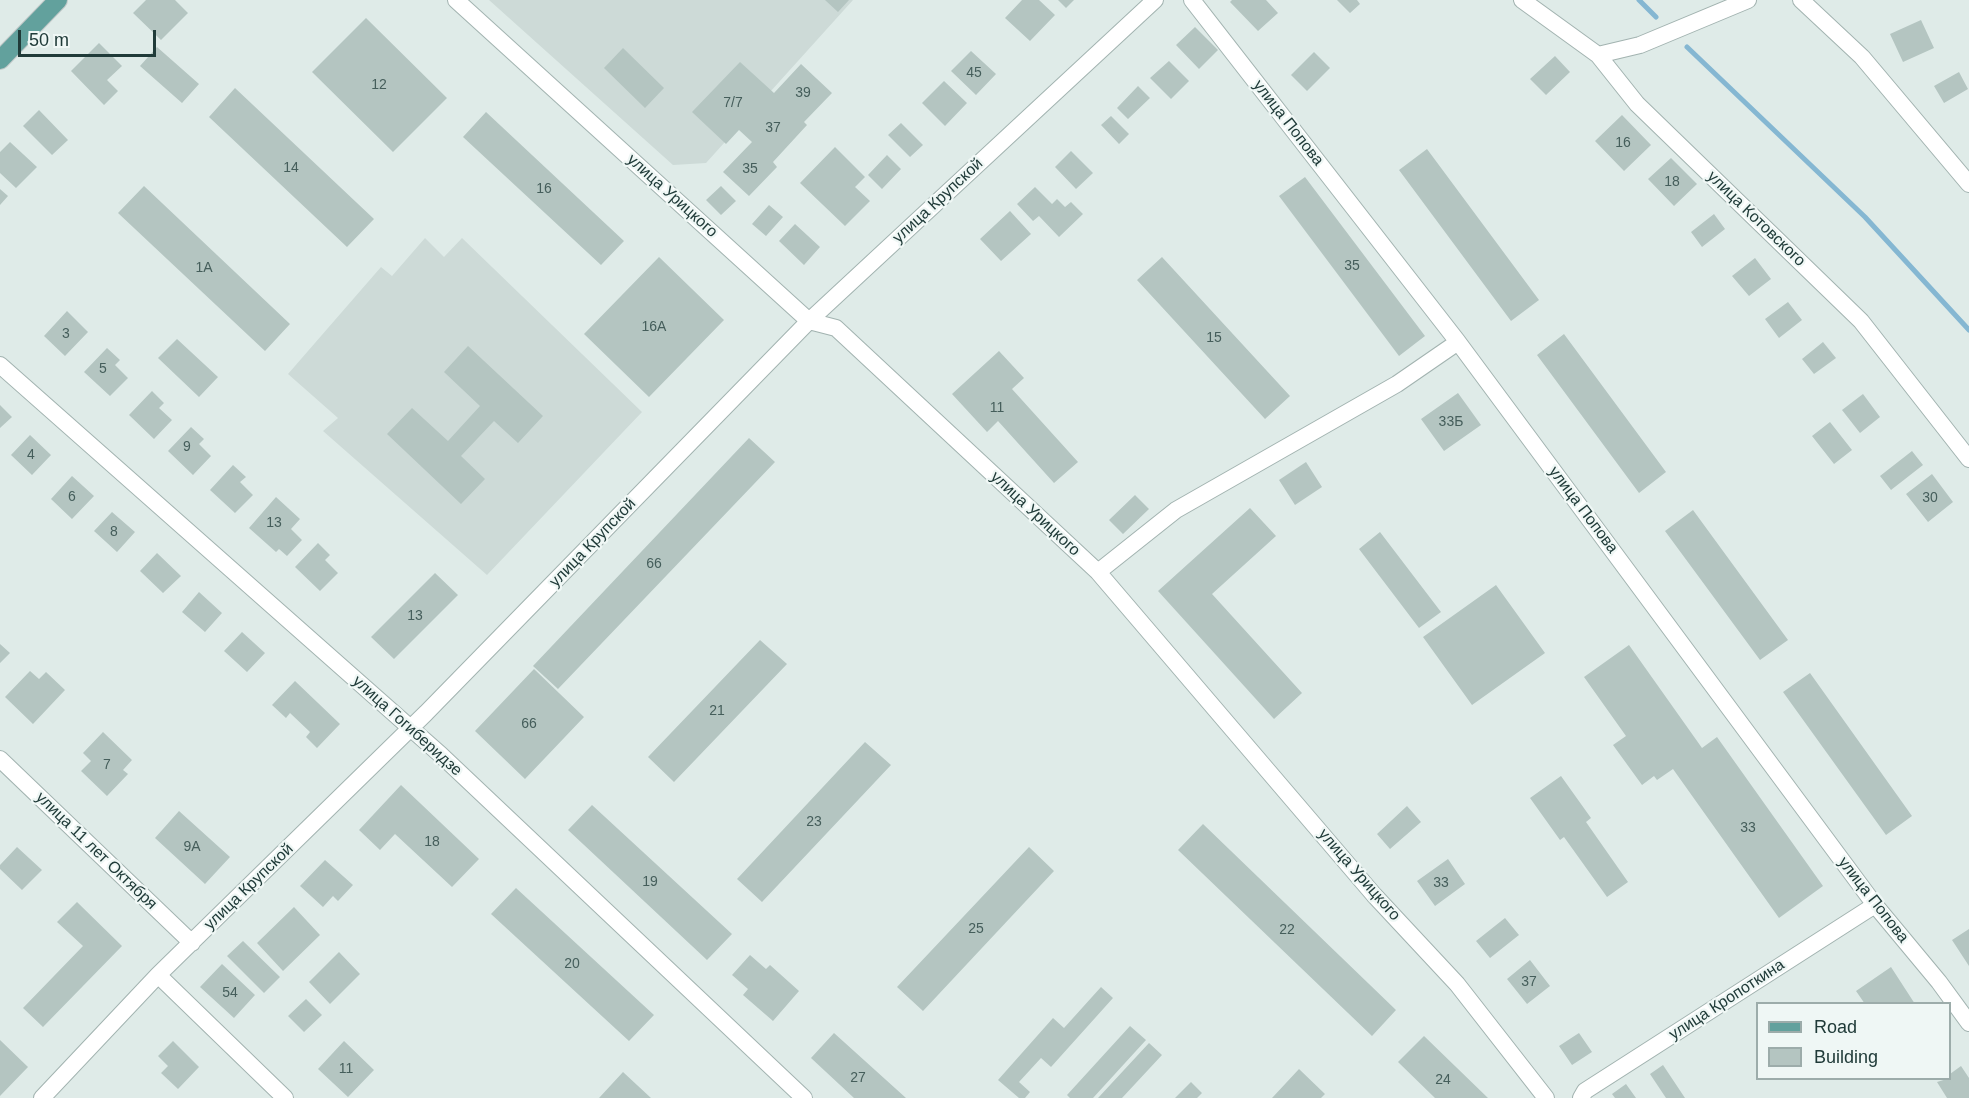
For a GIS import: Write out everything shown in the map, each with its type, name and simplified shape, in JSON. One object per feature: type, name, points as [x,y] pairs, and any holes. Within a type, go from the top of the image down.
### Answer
[{"type":"main road","points":[[0,60],[58,0]]},
{"type":"street","name":"улица Урицкого","points":[[456,0],[809,321],[836,328],[1098,572],[1374,896],[1457,984],[1546,1098]]},
{"type":"street","name":"улица Крупской","points":[[42,1098],[158,975],[411,728],[809,321],[1155,0]]},
{"type":"street","name":"улица Попова","points":[[1192,0],[1458,342],[1875,905],[1939,982],[1969,1023]]},
{"type":"street","name":"улица Котовского","points":[[1522,0],[1598,56],[1637,104],[1861,321],[1969,459]]},
{"type":"street","points":[[1598,56],[1640,45],[1748,0]]},
{"type":"street","points":[[1801,0],[1862,57],[1969,184]]},
{"type":"street","points":[[1098,572],[1176,510],[1397,384],[1458,342]]},
{"type":"street","name":"улица Гогиберидзе","points":[[0,365],[411,728],[804,1098]]},
{"type":"street","name":"улица 11 лет Октября","points":[[0,759],[192,943]]},
{"type":"street","name":"улица Кропоткина","points":[[1581,1098],[1585,1091],[1875,905]]},
{"type":"street","points":[[158,975],[285,1098]]},
{"type":"shaded area","points":[[489,0],[853,0],[706,163],[673,165]]},
{"type":"shaded area","points":[[425,238],[444,257],[462,238],[642,412],[487,575],[323,431],[338,418],[288,374],[381,267],[392,276]]},
{"type":"building","points":[[146,0],[175,0],[188,13],[161,40],[133,13]]},
{"type":"building","points":[[825,0],[849,0],[838,12]]},
{"type":"building","points":[[1022,0],[1039,0],[1055,15],[1030,41],[1005,18]]},
{"type":"building","points":[[1058,0],[1074,0],[1066,8]]},
{"type":"building","points":[[1232,0],[1266,0],[1278,13],[1258,31],[1230,2]]},
{"type":"building","points":[[1337,0],[1357,0],[1360,4],[1350,13]]},
{"type":"building","points":[[366,18],[447,98],[393,152],[312,72]]},
{"type":"building","points":[[1921,20],[1934,48],[1903,62],[1890,34]]},
{"type":"building","points":[[1195,27],[1218,50],[1199,69],[1176,45]]},
{"type":"building","points":[[99,43],[122,66],[107,80],[118,91],[104,105],[71,71]]},
{"type":"building","points":[[157,47],[199,84],[182,103],[140,66]]},
{"type":"building","points":[[623,48],[664,88],[645,108],[604,68]]},
{"type":"building","points":[[971,51],[996,74],[976,95],[951,71]]},
{"type":"building","points":[[1314,52],[1330,68],[1307,91],[1291,75]]},
{"type":"building","points":[[1555,56],[1570,72],[1546,95],[1530,79]]},
{"type":"building","points":[[1169,61],[1189,81],[1171,99],[1150,78]]},
{"type":"building","points":[[740,62],[774,93],[801,64],[832,93],[804,122],[807,125],[773,162],[777,167],[749,196],[723,172],[752,142],[739,130],[726,144],[692,112]]},
{"type":"building","points":[[1959,72],[1968,89],[1944,103],[1934,86]]},
{"type":"building","points":[[944,81],[967,103],[945,126],[922,103]]},
{"type":"building","points":[[1138,86],[1150,98],[1128,119],[1117,108]]},
{"type":"building","points":[[235,88],[374,219],[347,247],[209,117]]},
{"type":"building","points":[[39,110],[68,140],[52,155],[23,126]]},
{"type":"building","points":[[486,112],[624,241],[601,265],[463,137]]},
{"type":"building","points":[[1622,115],[1651,145],[1624,171],[1595,141]]},
{"type":"building","points":[[1111,116],[1129,134],[1119,144],[1101,125]]},
{"type":"building","points":[[901,123],[923,145],[910,157],[888,135]]},
{"type":"building","points":[[10,142],[37,167],[16,188],[0,173],[0,152]]},
{"type":"building","points":[[835,147],[865,177],[855,187],[870,201],[845,226],[800,183]]},
{"type":"building","points":[[1427,149],[1539,300],[1511,321],[1399,170]]},
{"type":"building","points":[[1071,151],[1093,173],[1076,189],[1055,167]]},
{"type":"building","points":[[887,155],[901,169],[882,189],[868,175]]},
{"type":"building","points":[[1671,158],[1697,184],[1674,206],[1648,179]]},
{"type":"building","points":[[1305,177],[1425,336],[1399,356],[1279,196]]},
{"type":"building","points":[[144,186],[290,324],[265,351],[118,213]]},
{"type":"building","points":[[721,186],[736,201],[721,215],[706,200]]},
{"type":"building","points":[[1035,187],[1052,204],[1057,199],[1065,207],[1071,202],[1083,214],[1059,237],[1039,216],[1033,221],[1017,204]]},
{"type":"building","points":[[0,189],[8,196],[0,205]]},
{"type":"building","points":[[769,205],[783,217],[766,236],[752,224]]},
{"type":"building","points":[[1010,211],[1031,234],[1001,261],[980,239]]},
{"type":"building","points":[[1714,214],[1725,229],[1702,247],[1691,232]]},
{"type":"building","points":[[795,224],[820,247],[804,265],[779,241]]},
{"type":"building","points":[[659,257],[724,320],[649,397],[584,334]]},
{"type":"building","points":[[1162,257],[1290,396],[1265,419],[1137,280]]},
{"type":"building","points":[[1755,258],[1771,279],[1749,296],[1732,276]]},
{"type":"building","points":[[1788,302],[1802,320],[1779,338],[1765,319]]},
{"type":"building","points":[[67,311],[88,332],[65,356],[44,336]]},
{"type":"building","points":[[1564,334],[1666,472],[1639,493],[1537,355]]},
{"type":"building","points":[[177,339],[218,377],[199,397],[158,358]]},
{"type":"building","points":[[1823,342],[1836,358],[1814,374],[1802,359]]},
{"type":"building","points":[[468,346],[543,416],[518,443],[494,421],[461,456],[485,479],[461,504],[387,434],[412,408],[448,441],[480,406],[444,372]]},
{"type":"building","points":[[107,348],[120,360],[115,365],[128,378],[110,396],[84,372]]},
{"type":"building","points":[[999,351],[1024,378],[1012,389],[1078,462],[1054,483],[998,421],[987,432],[952,394]]},
{"type":"building","points":[[152,391],[164,403],[159,408],[172,420],[154,439],[129,415]]},
{"type":"building","points":[[1458,393],[1481,425],[1444,451],[1421,419]]},
{"type":"building","points":[[1863,394],[1880,417],[1860,433],[1842,410]]},
{"type":"building","points":[[0,405],[12,417],[0,428]]},
{"type":"building","points":[[1830,422],[1852,450],[1834,464],[1812,436]]},
{"type":"building","points":[[191,427],[204,439],[199,444],[211,456],[193,475],[168,451]]},
{"type":"building","points":[[30,435],[51,455],[32,475],[11,455]]},
{"type":"building","points":[[749,438],[775,462],[558,689],[533,666]]},
{"type":"building","points":[[1912,451],[1923,465],[1891,490],[1880,476]]},
{"type":"building","points":[[1306,462],[1322,487],[1295,505],[1279,480]]},
{"type":"building","points":[[233,465],[246,477],[240,482],[253,495],[235,513],[210,490]]},
{"type":"building","points":[[1932,474],[1953,502],[1928,522],[1906,494]]},
{"type":"building","points":[[72,476],[94,496],[72,519],[51,499]]},
{"type":"building","points":[[1135,495],[1149,509],[1123,534],[1109,520]]},
{"type":"building","points":[[276,497],[300,519],[291,529],[302,540],[287,556],[279,549],[276,552],[249,528]]},
{"type":"building","points":[[1250,508],[1276,536],[1212,594],[1302,693],[1274,719],[1158,591]]},
{"type":"building","points":[[1693,510],[1788,640],[1760,660],[1665,531]]},
{"type":"building","points":[[112,512],[135,532],[117,552],[94,531]]},
{"type":"building","points":[[1380,532],[1441,612],[1419,628],[1359,549]]},
{"type":"building","points":[[318,543],[330,555],[325,560],[338,573],[320,591],[295,567]]},
{"type":"building","points":[[157,553],[181,576],[163,593],[140,571]]},
{"type":"building","points":[[435,573],[458,595],[394,659],[371,637]]},
{"type":"building","points":[[1496,585],[1545,653],[1472,705],[1423,637]]},
{"type":"building","points":[[199,592],[222,613],[205,632],[182,612]]},
{"type":"building","points":[[242,632],[265,653],[247,672],[224,651]]},
{"type":"building","points":[[760,640],[787,664],[674,782],[648,757]]},
{"type":"building","points":[[0,644],[10,653],[0,663]]},
{"type":"building","points":[[1629,645],[1702,748],[1717,737],[1823,886],[1779,918],[1673,769],[1657,780],[1654,776],[1642,785],[1613,745],[1626,736],[1584,677]]},
{"type":"building","points":[[534,669],[584,717],[525,779],[475,731]]},
{"type":"building","points":[[30,671],[39,679],[46,672],[65,690],[33,724],[5,697]]},
{"type":"building","points":[[1810,673],[1912,816],[1886,835],[1783,692]]},
{"type":"building","points":[[295,681],[340,724],[317,748],[306,737],[310,732],[290,713],[286,718],[272,705]]},
{"type":"building","points":[[103,732],[132,760],[123,770],[128,774],[107,796],[81,771],[91,761],[83,753]]},
{"type":"building","points":[[865,742],[891,765],[762,902],[737,879]]},
{"type":"building","points":[[1561,776],[1591,818],[1586,822],[1628,882],[1607,897],[1564,837],[1560,840],[1530,798]]},
{"type":"building","points":[[401,785],[479,859],[452,887],[395,834],[380,850],[359,830]]},
{"type":"building","points":[[592,805],[732,934],[707,960],[568,830]]},
{"type":"building","points":[[1407,806],[1421,822],[1390,849],[1377,834]]},
{"type":"building","points":[[179,811],[230,857],[205,884],[155,838]]},
{"type":"building","points":[[1203,824],[1396,1010],[1372,1036],[1178,850]]},
{"type":"building","points":[[17,847],[42,870],[22,890],[0,869],[0,865]]},
{"type":"building","points":[[1029,847],[1054,871],[923,1011],[897,987]]},
{"type":"building","points":[[1448,859],[1465,884],[1435,906],[1417,881]]},
{"type":"building","points":[[325,860],[353,885],[338,901],[333,896],[323,907],[300,886]]},
{"type":"building","points":[[516,888],[654,1015],[629,1041],[491,914]]},
{"type":"building","points":[[77,902],[122,946],[43,1027],[23,1008],[83,946],[57,922]]},
{"type":"building","points":[[294,907],[320,935],[283,971],[257,943]]},
{"type":"building","points":[[1505,918],[1519,935],[1490,958],[1476,941]]},
{"type":"building","points":[[1969,929],[1969,966],[1952,940]]},
{"type":"building","points":[[243,941],[280,977],[264,993],[227,956]]},
{"type":"building","points":[[339,952],[360,974],[330,1004],[309,982]]},
{"type":"building","points":[[750,955],[766,969],[770,965],[799,991],[773,1021],[743,995],[748,989],[732,975]]},
{"type":"building","points":[[1530,960],[1550,986],[1527,1004],[1507,979]]},
{"type":"building","points":[[222,964],[255,995],[234,1018],[200,987]]},
{"type":"building","points":[[1891,967],[1914,1002],[1864,1002],[1856,991]]},
{"type":"building","points":[[1101,987],[1113,998],[1051,1067],[1041,1058],[1019,1082],[1030,1092],[1025,1098],[1019,1098],[998,1080],[1053,1018],[1064,1028]]},
{"type":"building","points":[[306,999],[322,1015],[304,1032],[288,1016]]},
{"type":"building","points":[[1130,1026],[1146,1040],[1093,1098],[1070,1098],[1067,1095]]},
{"type":"building","points":[[834,1033],[906,1098],[854,1098],[811,1058]]},
{"type":"building","points":[[1579,1033],[1592,1052],[1572,1065],[1559,1046]]},
{"type":"building","points":[[1424,1036],[1488,1098],[1435,1098],[1398,1062]]},
{"type":"building","points":[[0,1040],[28,1067],[0,1096]]},
{"type":"building","points":[[173,1041],[199,1067],[178,1089],[161,1073],[168,1066],[158,1056]]},
{"type":"building","points":[[344,1041],[374,1070],[348,1097],[318,1069]]},
{"type":"building","points":[[1149,1043],[1162,1055],[1122,1098],[1098,1098]]},
{"type":"building","points":[[1663,1065],[1685,1098],[1666,1098],[1650,1074]]},
{"type":"building","points":[[1961,1066],[1969,1078],[1969,1098],[1947,1098],[1937,1082],[1951,1080],[1951,1073]]},
{"type":"building","points":[[1299,1069],[1325,1094],[1321,1098],[1272,1098]]},
{"type":"building","points":[[623,1072],[651,1098],[599,1098]]},
{"type":"building","points":[[1191,1082],[1202,1093],[1197,1098],[1175,1098]]},
{"type":"building","points":[[1626,1084],[1636,1098],[1615,1098],[1612,1094]]},
{"type":"waterway","points":[[1639,0],[1656,17]]},
{"type":"waterway","points":[[1687,47],[1865,217],[1969,330]]}]
